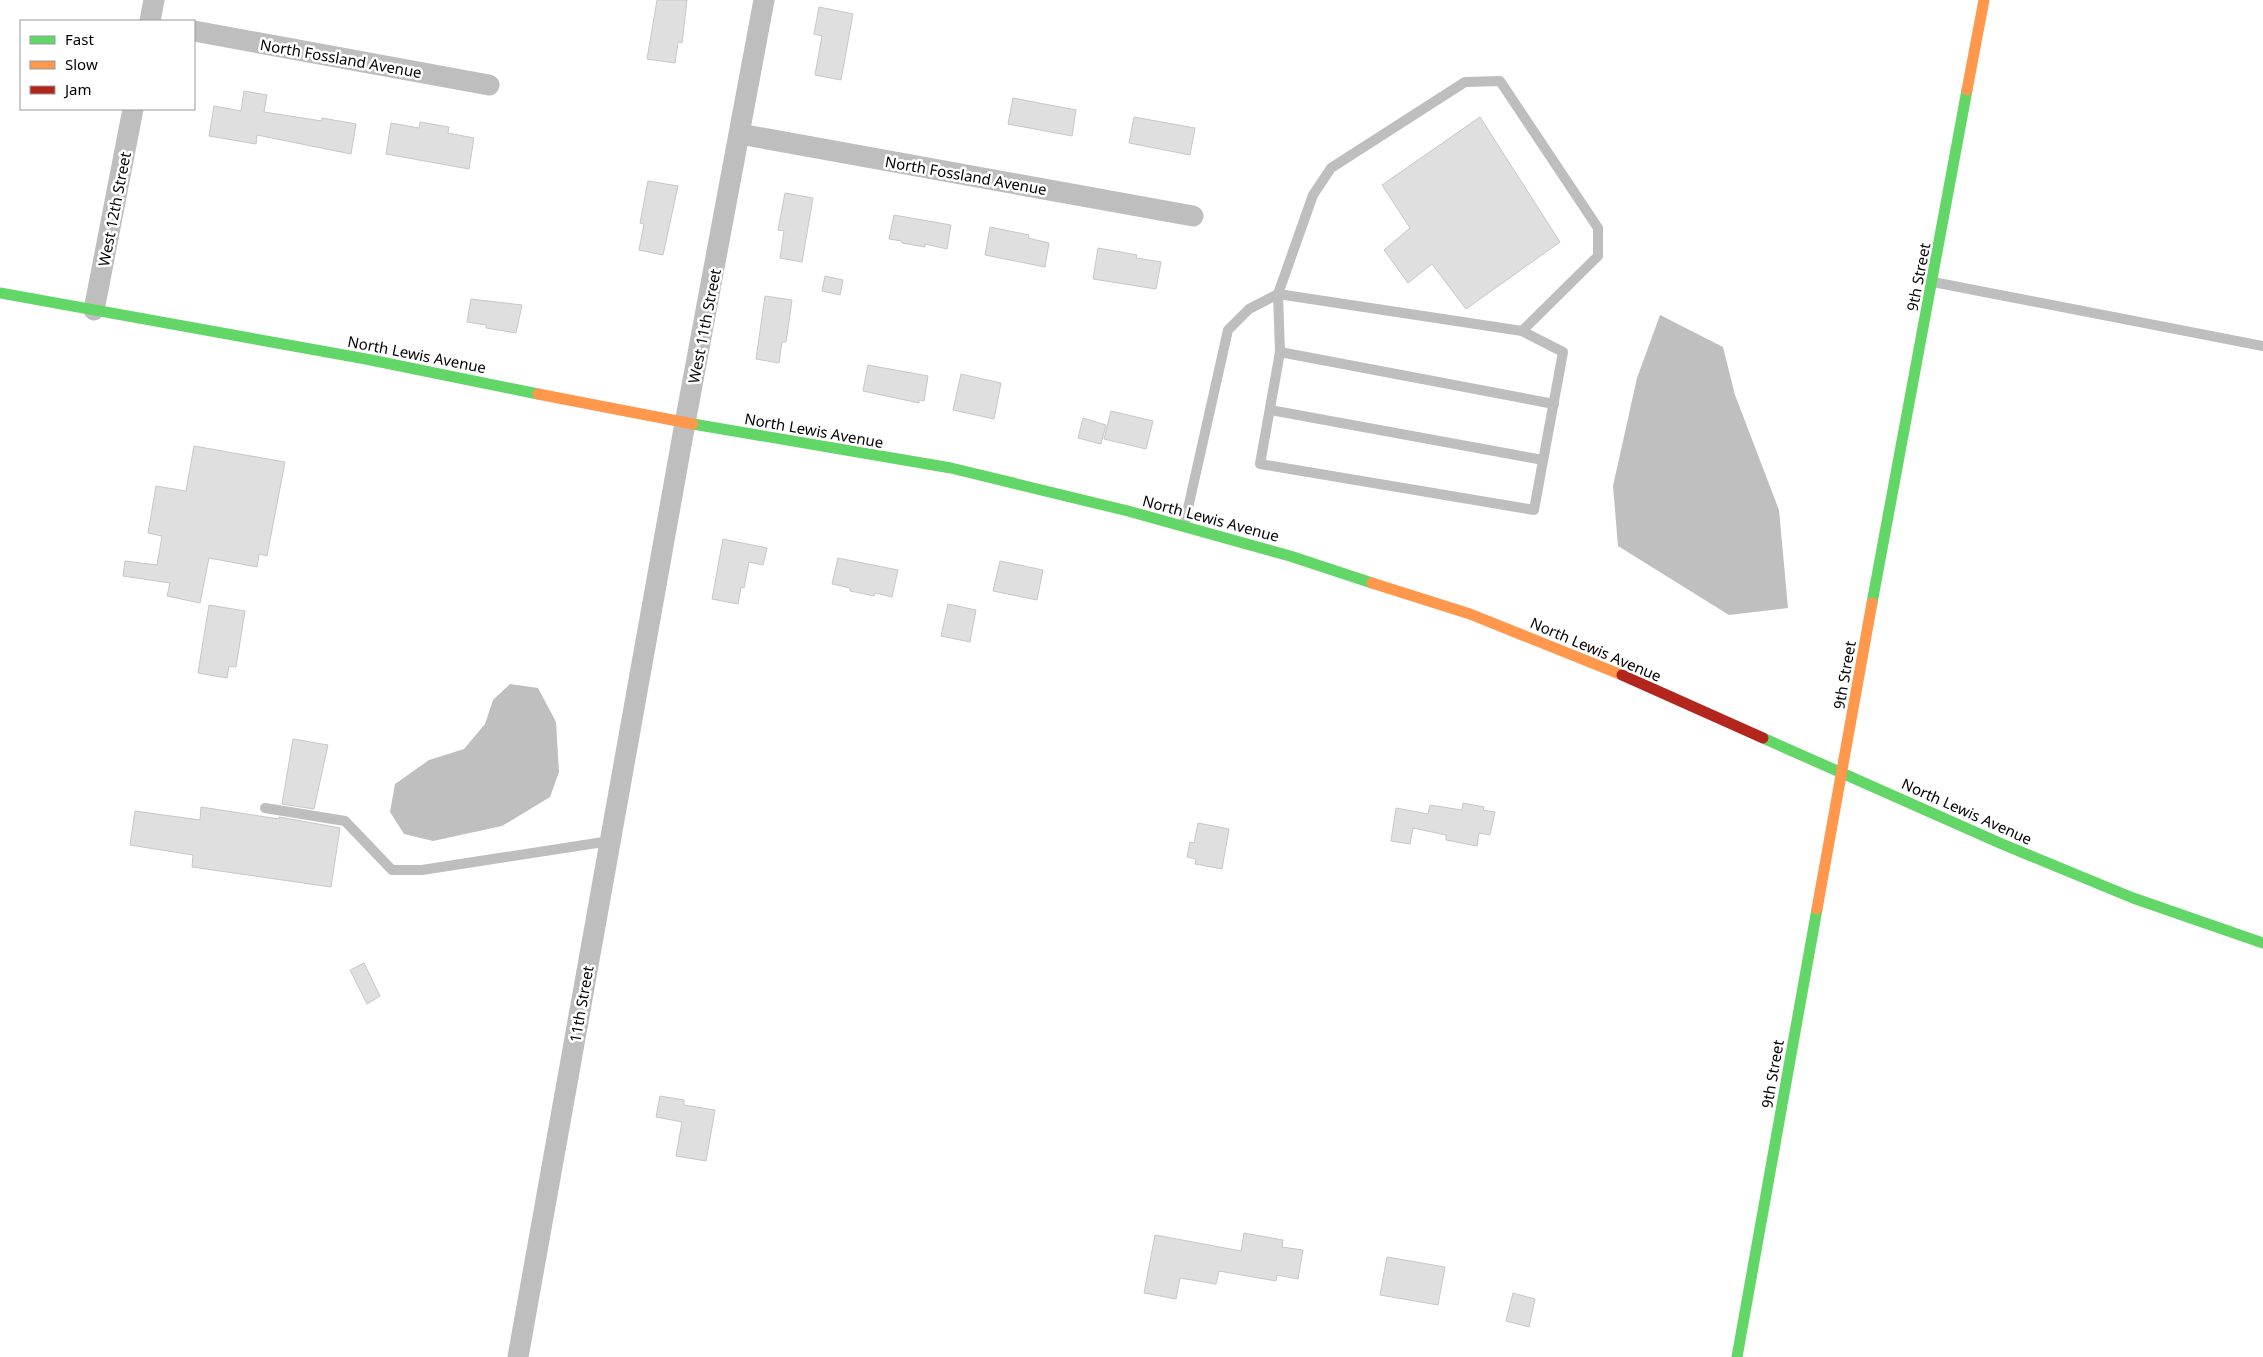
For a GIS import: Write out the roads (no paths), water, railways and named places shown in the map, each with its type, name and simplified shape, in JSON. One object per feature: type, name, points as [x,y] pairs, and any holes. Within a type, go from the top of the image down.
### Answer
[{"type":"main road","name":"9th Street","points":[[1737,1357],[1841,772],[1984,0]]},
{"type":"main road","name":"North Lewis Avenue","points":[[0,293],[366,359],[685,423],[951,468],[1290,556],[1470,614],[1584,658],[2002,844],[2133,898],[2263,943]]},
{"type":"street","points":[[150,20],[154,0]]},
{"type":"street","name":"West 11th Street","points":[[644,652],[764,0]]},
{"type":"street","name":"North Fossland Avenue","points":[[195,31],[489,84]]},
{"type":"street","name":"West 12th Street","points":[[94,310],[133,110]]},
{"type":"street","name":"North Fossland Avenue","points":[[740,134],[1193,216]]},
{"type":"street","name":"11th Street","points":[[518,1357],[644,652]]},
{"type":"lane","points":[[1184,527],[1228,330],[1249,309],[1278,294],[1522,331],[1563,352],[1534,510],[1260,464],[1280,352],[1278,294],[1313,195],[1331,168],[1465,82],[1500,81],[1598,228],[1598,256],[1522,331]]},
{"type":"lane","points":[[1932,282],[2263,346]]},
{"type":"lane","points":[[1280,352],[1554,404]]},
{"type":"lane","points":[[1270,410],[1543,460]]},
{"type":"lane","points":[[265,808],[345,821],[392,870],[422,870],[610,841]]}]
